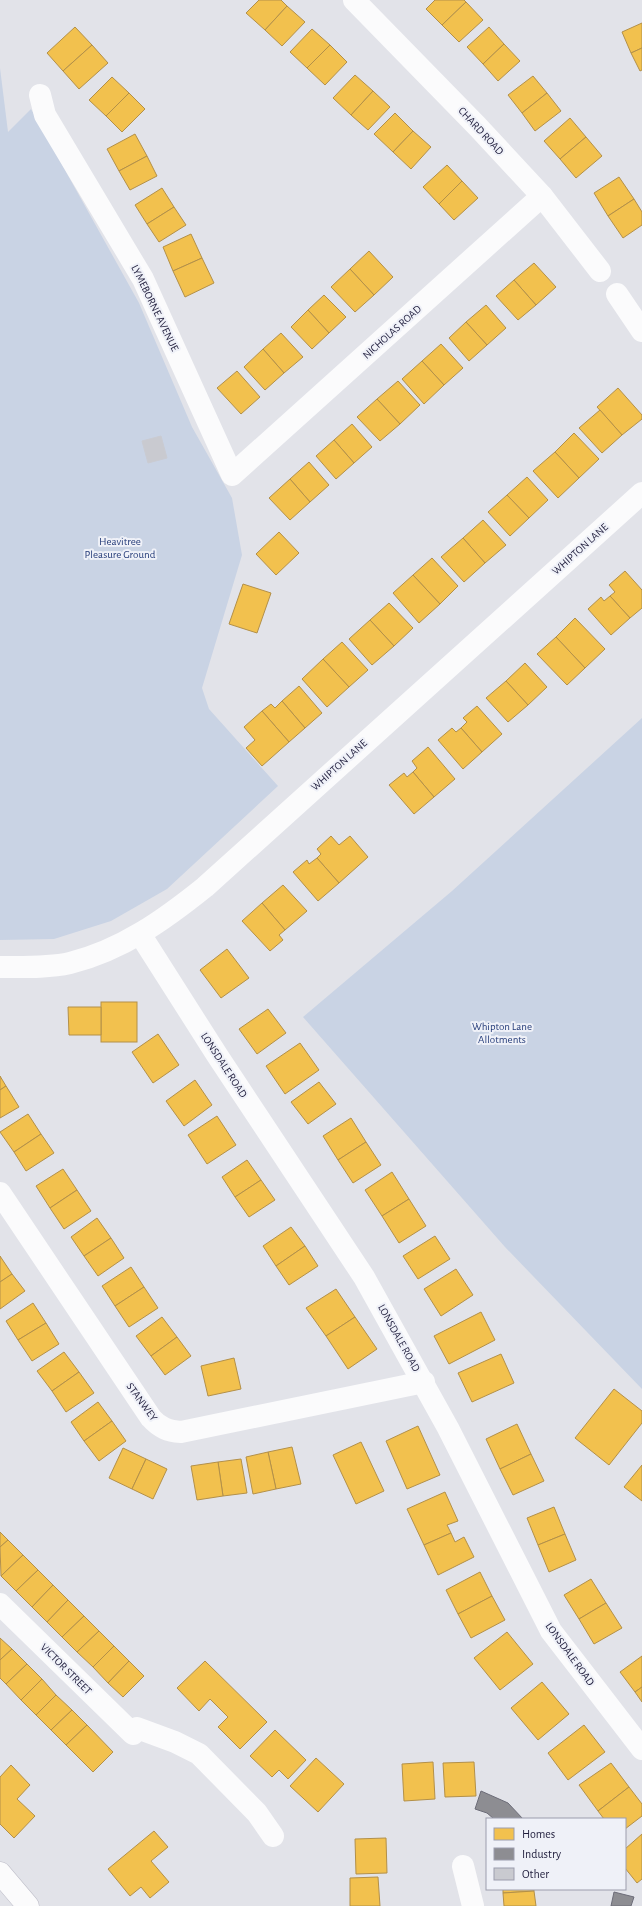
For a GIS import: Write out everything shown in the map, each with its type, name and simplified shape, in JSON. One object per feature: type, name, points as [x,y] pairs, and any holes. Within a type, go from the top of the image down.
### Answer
[{"type":"street","name":"CHARD ROAD","points":[[354,0],[477,126],[542,196],[600,271]]},
{"type":"street","name":"LYMEBORNE AVENUE","points":[[40,95],[45,115],[143,279],[232,475],[242,467]]},
{"type":"street","name":"NICHOLAS ROAD","points":[[242,467],[542,196]]},
{"type":"street","points":[[617,294],[642,331]]},
{"type":"street","name":"WHIPTON LANE","points":[[0,967],[69,963],[112,949],[140,934],[171,914],[205,887],[642,493]]},
{"type":"street","name":"LONSDALE ROAD","points":[[140,934],[217,1055],[364,1277],[424,1382],[551,1631],[642,1749]]},
{"type":"street","name":"STANWEY","points":[[0,1193],[151,1418],[162,1428],[181,1432],[424,1382]]},
{"type":"street","name":"VICTOR STREET","points":[[0,1604],[135,1731],[175,1742],[199,1754],[257,1813],[273,1836]]},
{"type":"street","points":[[462,1866],[472,1906]]},
{"type":"street","points":[[0,1873],[25,1905]]},
{"type":"green space","name":"Heavitree Pleasure Ground","points":[[0,68],[8,132],[31,109],[139,303],[192,427],[232,498],[242,555],[202,688],[209,709],[278,786],[167,889],[111,921],[54,939],[0,940]]},
{"type":"green space","name":"Whipton Lane Allotments","points":[[642,718],[642,1389],[505,1247],[303,1017],[452,891]]},
{"type":"building: Homes","points":[[259,0],[281,0],[287,6],[265,30],[246,13]]},
{"type":"building: Homes","points":[[435,0],[464,0],[466,2],[442,25],[426,9]]},
{"type":"building: Homes","points":[[466,2],[483,20],[459,42],[442,25]]},
{"type":"building: Homes","points":[[287,6],[305,22],[282,46],[265,30]]},
{"type":"building: Homes","points":[[642,23],[642,48],[631,53],[622,32]]},
{"type":"building: Homes","points":[[75,27],[92,45],[63,71],[47,53]]},
{"type":"building: Homes","points":[[489,27],[504,44],[483,64],[467,47]]},
{"type":"building: Homes","points":[[312,29],[330,45],[307,68],[290,52]]},
{"type":"building: Homes","points":[[504,44],[520,61],[498,81],[483,64]]},
{"type":"building: Homes","points":[[92,45],[108,63],[79,89],[63,71]]},
{"type":"building: Homes","points":[[330,45],[347,62],[325,85],[307,68]]},
{"type":"building: Homes","points":[[642,48],[642,70],[640,71],[631,53]]},
{"type":"building: Homes","points":[[355,75],[373,91],[351,115],[333,98]]},
{"type":"building: Homes","points":[[533,76],[547,93],[522,113],[508,95]]},
{"type":"building: Homes","points":[[112,77],[129,93],[106,116],[89,100]]},
{"type":"building: Homes","points":[[373,91],[390,107],[368,130],[351,115]]},
{"type":"building: Homes","points":[[129,93],[145,109],[122,132],[106,116]]},
{"type":"building: Homes","points":[[547,93],[561,111],[535,131],[522,113]]},
{"type":"building: Homes","points":[[395,113],[413,131],[393,152],[374,134]]},
{"type":"building: Homes","points":[[570,118],[586,137],[560,159],[544,141]]},
{"type":"building: Homes","points":[[413,131],[431,147],[411,169],[393,152]]},
{"type":"building: Homes","points":[[135,134],[147,156],[119,171],[107,149]]},
{"type":"building: Homes","points":[[586,137],[602,156],[576,178],[560,159]]},
{"type":"building: Homes","points":[[147,156],[157,176],[130,190],[119,171]]},
{"type":"building: Homes","points":[[447,165],[462,181],[439,204],[423,187]]},
{"type":"building: Homes","points":[[619,177],[634,199],[608,216],[594,193]]},
{"type":"building: Homes","points":[[462,181],[478,198],[454,220],[439,204]]},
{"type":"building: Homes","points":[[162,188],[174,207],[147,224],[135,205]]},
{"type":"building: Homes","points":[[634,199],[642,212],[642,225],[623,238],[608,216]]},
{"type":"building: Homes","points":[[174,207],[186,225],[159,242],[147,224]]},
{"type":"building: Homes","points":[[191,234],[202,258],[173,271],[163,247]]},
{"type":"building: Homes","points":[[369,251],[393,277],[374,295],[350,269]]},
{"type":"building: Homes","points":[[202,258],[214,283],[185,297],[173,271]]},
{"type":"building: Homes","points":[[534,263],[556,287],[536,305],[514,280]]},
{"type":"building: Homes","points":[[350,269],[374,295],[355,312],[331,287]]},
{"type":"building: Homes","points":[[514,280],[536,305],[518,320],[496,296]]},
{"type":"building: Homes","points":[[324,295],[346,317],[329,333],[308,310]]},
{"type":"building: Homes","points":[[486,305],[506,328],[487,345],[466,322]]},
{"type":"building: Homes","points":[[308,310],[329,333],[312,349],[291,327]]},
{"type":"building: Homes","points":[[466,322],[487,345],[469,361],[449,338]]},
{"type":"building: Homes","points":[[281,333],[303,357],[284,373],[263,349]]},
{"type":"building: Homes","points":[[441,344],[463,368],[444,385],[422,361]]},
{"type":"building: Homes","points":[[263,349],[284,373],[265,390],[244,367]]},
{"type":"building: Homes","points":[[422,361],[444,385],[424,404],[402,379]]},
{"type":"building: Homes","points":[[237,371],[260,397],[241,414],[217,388]]},
{"type":"building: Homes","points":[[398,381],[420,405],[400,424],[377,399]]},
{"type":"building: Homes","points":[[618,388],[642,415],[642,419],[622,435],[597,407]]},
{"type":"building: Homes","points":[[377,399],[400,424],[380,441],[357,417]]},
{"type":"building: Homes","points":[[600,410],[622,435],[602,453],[579,428]]},
{"type":"building: Homes","points":[[352,424],[372,447],[354,463],[334,440]]},
{"type":"building: Homes","points":[[574,433],[599,459],[579,478],[555,452]]},
{"type":"building: Homes","points":[[334,440],[354,463],[336,479],[316,456]]},
{"type":"building: Homes","points":[[555,452],[579,478],[558,498],[533,471]]},
{"type":"building: Homes","points":[[309,462],[329,485],[310,502],[290,479]]},
{"type":"building: Homes","points":[[527,477],[548,500],[529,518],[507,495]]},
{"type":"building: Homes","points":[[290,479],[310,502],[290,520],[269,498]]},
{"type":"building: Homes","points":[[507,495],[529,518],[510,536],[488,512]]},
{"type":"building: Homes","points":[[483,520],[506,545],[485,563],[463,538]]},
{"type":"building: Homes","points":[[279,532],[299,553],[276,575],[256,554]]},
{"type":"building: Homes","points":[[463,538],[485,563],[464,582],[441,557]]},
{"type":"building: Homes","points":[[432,558],[458,586],[440,604],[413,575]]},
{"type":"building: Homes","points":[[625,571],[642,590],[642,608],[630,618],[610,596],[615,592],[609,585]]},
{"type":"building: Homes","points":[[413,575],[440,604],[419,623],[393,593]]},
{"type":"building: Homes","points":[[243,584],[271,593],[257,633],[229,624]]},
{"type":"building: Homes","points":[[610,596],[630,618],[611,635],[588,609],[601,597],[604,601]]},
{"type":"building: Homes","points":[[389,603],[413,628],[394,646],[370,620]]},
{"type":"building: Homes","points":[[575,618],[605,649],[585,668],[556,637]]},
{"type":"building: Homes","points":[[370,620],[394,646],[372,665],[349,639]]},
{"type":"building: Homes","points":[[556,637],[585,668],[567,685],[537,654]]},
{"type":"building: Homes","points":[[342,642],[368,670],[349,687],[323,659]]},
{"type":"building: Homes","points":[[323,659],[349,687],[327,707],[302,679]]},
{"type":"building: Homes","points":[[525,663],[547,687],[528,705],[506,681]]},
{"type":"building: Homes","points":[[506,681],[528,705],[508,722],[486,698]]},
{"type":"building: Homes","points":[[299,686],[322,713],[305,728],[282,701]]},
{"type":"building: Homes","points":[[282,701],[305,728],[289,742],[262,711],[271,704],[275,708]]},
{"type":"building: Homes","points":[[477,706],[502,734],[482,752],[461,728],[467,722],[463,718]]},
{"type":"building: Homes","points":[[262,711],[289,742],[262,766],[246,748],[255,740],[244,727]]},
{"type":"building: Homes","points":[[452,728],[456,732],[461,728],[482,752],[463,769],[438,740]]},
{"type":"building: Homes","points":[[428,747],[455,779],[434,797],[413,772],[417,768],[412,761]]},
{"type":"building: Homes","points":[[413,772],[434,797],[414,814],[389,785],[404,773],[407,777]]},
{"type":"building: Homes","points":[[331,836],[339,845],[350,836],[368,857],[339,883],[317,858],[321,854],[317,849]]},
{"type":"building: Homes","points":[[317,858],[339,883],[318,901],[293,872],[307,860],[309,864]]},
{"type":"building: Homes","points":[[283,885],[307,911],[285,930],[262,903]]},
{"type":"building: Homes","points":[[262,903],[285,930],[279,935],[283,940],[270,951],[242,921]]},
{"type":"building: Homes","points":[[227,949],[249,978],[221,998],[200,970]]},
{"type":"building: Homes","points":[[101,1002],[137,1002],[137,1042],[101,1042]]},
{"type":"building: Homes","points":[[68,1007],[101,1007],[101,1035],[69,1035]]},
{"type":"building: Homes","points":[[268,1009],[286,1033],[257,1054],[239,1029]]},
{"type":"building: Homes","points":[[158,1034],[179,1065],[153,1083],[132,1052]]},
{"type":"building: Homes","points":[[300,1043],[319,1070],[285,1094],[266,1066]]},
{"type":"building: Homes","points":[[0,1076],[6,1086],[0,1090]]},
{"type":"building: Homes","points":[[195,1080],[212,1105],[184,1126],[166,1101]]},
{"type":"building: Homes","points":[[319,1082],[336,1104],[308,1124],[291,1102]]},
{"type":"building: Homes","points":[[6,1086],[19,1107],[0,1118],[0,1090]]},
{"type":"building: Homes","points":[[28,1114],[41,1134],[14,1152],[0,1132]]},
{"type":"building: Homes","points":[[217,1116],[236,1145],[207,1164],[188,1135]]},
{"type":"building: Homes","points":[[351,1118],[366,1142],[338,1160],[323,1136]]},
{"type":"building: Homes","points":[[41,1134],[54,1153],[26,1171],[14,1152]]},
{"type":"building: Homes","points":[[366,1142],[381,1165],[353,1183],[338,1160]]},
{"type":"building: Homes","points":[[247,1160],[261,1180],[235,1197],[222,1177]]},
{"type":"building: Homes","points":[[63,1169],[77,1190],[50,1208],[36,1186]]},
{"type":"building: Homes","points":[[392,1172],[409,1199],[382,1216],[365,1190]]},
{"type":"building: Homes","points":[[261,1180],[275,1200],[249,1217],[235,1197]]},
{"type":"building: Homes","points":[[77,1190],[91,1211],[64,1229],[50,1208]]},
{"type":"building: Homes","points":[[409,1199],[426,1226],[399,1243],[382,1216]]},
{"type":"building: Homes","points":[[97,1218],[111,1238],[84,1256],[71,1237]]},
{"type":"building: Homes","points":[[291,1227],[305,1246],[276,1266],[263,1246]]},
{"type":"building: Homes","points":[[435,1236],[450,1259],[418,1279],[403,1256]]},
{"type":"building: Homes","points":[[111,1238],[124,1258],[98,1276],[84,1256]]},
{"type":"building: Homes","points":[[305,1246],[318,1266],[289,1285],[276,1266]]},
{"type":"building: Homes","points":[[0,1256],[12,1274],[0,1282]]},
{"type":"building: Homes","points":[[131,1267],[144,1287],[115,1306],[102,1286]]},
{"type":"building: Homes","points":[[456,1269],[473,1295],[441,1316],[424,1289]]},
{"type":"building: Homes","points":[[12,1274],[25,1291],[0,1309],[0,1282]]},
{"type":"building: Homes","points":[[144,1287],[158,1308],[129,1327],[115,1306]]},
{"type":"building: Homes","points":[[336,1289],[355,1317],[326,1336],[306,1308]]},
{"type":"building: Homes","points":[[33,1303],[46,1323],[18,1340],[6,1321]]},
{"type":"building: Homes","points":[[481,1312],[495,1340],[449,1364],[434,1336]]},
{"type":"building: Homes","points":[[162,1317],[177,1337],[151,1356],[136,1336]]},
{"type":"building: Homes","points":[[355,1317],[377,1349],[348,1369],[326,1336]]},
{"type":"building: Homes","points":[[46,1323],[59,1344],[32,1361],[18,1340]]},
{"type":"building: Homes","points":[[177,1337],[191,1356],[165,1375],[151,1356]]},
{"type":"building: Homes","points":[[64,1352],[79,1372],[52,1391],[37,1371]]},
{"type":"building: Homes","points":[[501,1354],[514,1383],[472,1402],[458,1373]]},
{"type":"building: Homes","points":[[234,1358],[241,1389],[208,1396],[201,1366]]},
{"type":"building: Homes","points":[[79,1372],[94,1393],[66,1412],[52,1391]]},
{"type":"building: Homes","points":[[614,1389],[642,1411],[642,1423],[609,1465],[575,1438]]},
{"type":"building: Homes","points":[[98,1402],[112,1421],[84,1441],[71,1422]]},
{"type":"building: Homes","points":[[112,1421],[126,1441],[99,1461],[84,1441]]},
{"type":"building: Homes","points":[[517,1424],[531,1454],[500,1469],[486,1439]]},
{"type":"building: Homes","points":[[418,1426],[440,1475],[407,1489],[386,1441]]},
{"type":"building: Homes","points":[[361,1442],[384,1491],[356,1504],[333,1455]]},
{"type":"building: Homes","points":[[292,1447],[301,1484],[276,1489],[268,1452]]},
{"type":"building: Homes","points":[[123,1448],[146,1459],[132,1489],[109,1478]]},
{"type":"building: Homes","points":[[268,1452],[276,1489],[253,1494],[246,1457]]},
{"type":"building: Homes","points":[[531,1454],[544,1481],[513,1495],[500,1469]]},
{"type":"building: Homes","points":[[146,1459],[167,1469],[153,1499],[132,1489]]},
{"type":"building: Homes","points":[[241,1459],[247,1493],[223,1496],[218,1462]]},
{"type":"building: Homes","points":[[218,1462],[223,1496],[197,1500],[191,1466]]},
{"type":"building: Homes","points":[[642,1465],[642,1501],[624,1487]]},
{"type":"building: Homes","points":[[445,1492],[458,1521],[447,1525],[451,1533],[424,1545],[407,1509]]},
{"type":"building: Homes","points":[[554,1507],[565,1534],[538,1545],[527,1518]]},
{"type":"building: Homes","points":[[0,1532],[8,1540],[0,1547]]},
{"type":"building: Homes","points":[[451,1533],[455,1542],[464,1537],[474,1557],[438,1575],[424,1545]]},
{"type":"building: Homes","points":[[565,1534],[576,1560],[549,1572],[538,1545]]},
{"type":"building: Homes","points":[[8,1540],[23,1555],[1,1576],[0,1547]]},
{"type":"building: Homes","points":[[23,1555],[38,1570],[16,1591],[1,1576]]},
{"type":"building: Homes","points":[[38,1570],[53,1585],[32,1607],[16,1591]]},
{"type":"building: Homes","points":[[480,1572],[492,1596],[458,1614],[446,1590]]},
{"type":"building: Homes","points":[[591,1579],[606,1603],[579,1619],[564,1595]]},
{"type":"building: Homes","points":[[53,1585],[68,1600],[47,1622],[32,1607]]},
{"type":"building: Homes","points":[[492,1596],[505,1620],[471,1638],[458,1614]]},
{"type":"building: Homes","points":[[68,1600],[84,1616],[62,1637],[47,1622]]},
{"type":"building: Homes","points":[[606,1603],[622,1628],[594,1644],[579,1619]]},
{"type":"building: Homes","points":[[84,1616],[99,1631],[77,1652],[62,1637]]},
{"type":"building: Homes","points":[[99,1631],[114,1646],[93,1667],[77,1652]]},
{"type":"building: Homes","points":[[507,1632],[533,1664],[500,1690],[474,1658]]},
{"type":"building: Homes","points":[[0,1638],[12,1649],[0,1660]]},
{"type":"building: Homes","points":[[114,1646],[129,1661],[108,1683],[93,1667]]},
{"type":"building: Homes","points":[[12,1649],[27,1664],[6,1684],[0,1678],[0,1660]]},
{"type":"building: Homes","points":[[642,1656],[642,1687],[635,1692],[620,1672]]},
{"type":"building: Homes","points":[[129,1661],[144,1676],[123,1697],[108,1683]]},
{"type":"building: Homes","points":[[205,1661],[267,1722],[240,1749],[218,1727],[228,1717],[210,1699],[199,1711],[177,1688]]},
{"type":"building: Homes","points":[[27,1664],[42,1679],[21,1700],[6,1684]]},
{"type":"building: Homes","points":[[42,1679],[56,1695],[36,1715],[21,1700]]},
{"type":"building: Homes","points":[[542,1682],[569,1714],[538,1740],[511,1708]]},
{"type":"building: Homes","points":[[642,1687],[642,1702],[635,1692]]},
{"type":"building: Homes","points":[[56,1695],[72,1710],[51,1730],[36,1715]]},
{"type":"building: Homes","points":[[72,1710],[87,1725],[66,1745],[51,1730]]},
{"type":"building: Homes","points":[[87,1725],[113,1752],[93,1772],[66,1745]]},
{"type":"building: Homes","points":[[584,1725],[605,1752],[568,1780],[548,1753]]},
{"type":"building: Homes","points":[[275,1730],[306,1760],[288,1779],[279,1770],[272,1777],[250,1756]]},
{"type":"building: Homes","points":[[316,1758],[344,1784],[318,1812],[290,1786]]},
{"type":"building: Homes","points":[[433,1762],[435,1799],[404,1801],[402,1764]]},
{"type":"building: Homes","points":[[474,1762],[476,1796],[445,1797],[443,1763]]},
{"type":"building: Homes","points":[[611,1763],[629,1787],[598,1811],[579,1785]]},
{"type":"building: Homes","points":[[11,1765],[30,1785],[17,1799],[35,1816],[14,1838],[0,1824],[0,1777]]},
{"type":"building: Homes","points":[[629,1787],[642,1804],[642,1816],[626,1828],[626,1818],[603,1818],[598,1811]]},
{"type":"building: Homes","points":[[154,1831],[168,1847],[151,1861],[169,1882],[150,1898],[141,1887],[130,1896],[108,1869]]},
{"type":"building: Homes","points":[[642,1834],[642,1879],[637,1883],[626,1869],[626,1848]]},
{"type":"building: Homes","points":[[386,1838],[387,1873],[356,1874],[355,1839]]},
{"type":"building: Homes","points":[[378,1877],[380,1906],[350,1906],[350,1878]]},
{"type":"building: Homes","points":[[503,1890],[534,1890],[534,1891],[503,1893]]},
{"type":"building: Homes","points":[[534,1891],[536,1906],[504,1906],[503,1893]]},
{"type":"building: Industry","points":[[481,1791],[508,1803],[522,1818],[493,1818],[487,1813],[475,1809]]},
{"type":"building: Industry","points":[[614,1892],[634,1897],[631,1906],[611,1906]]},
{"type":"building: Other","points":[[161,436],[167,458],[148,463],[142,441]]}]
